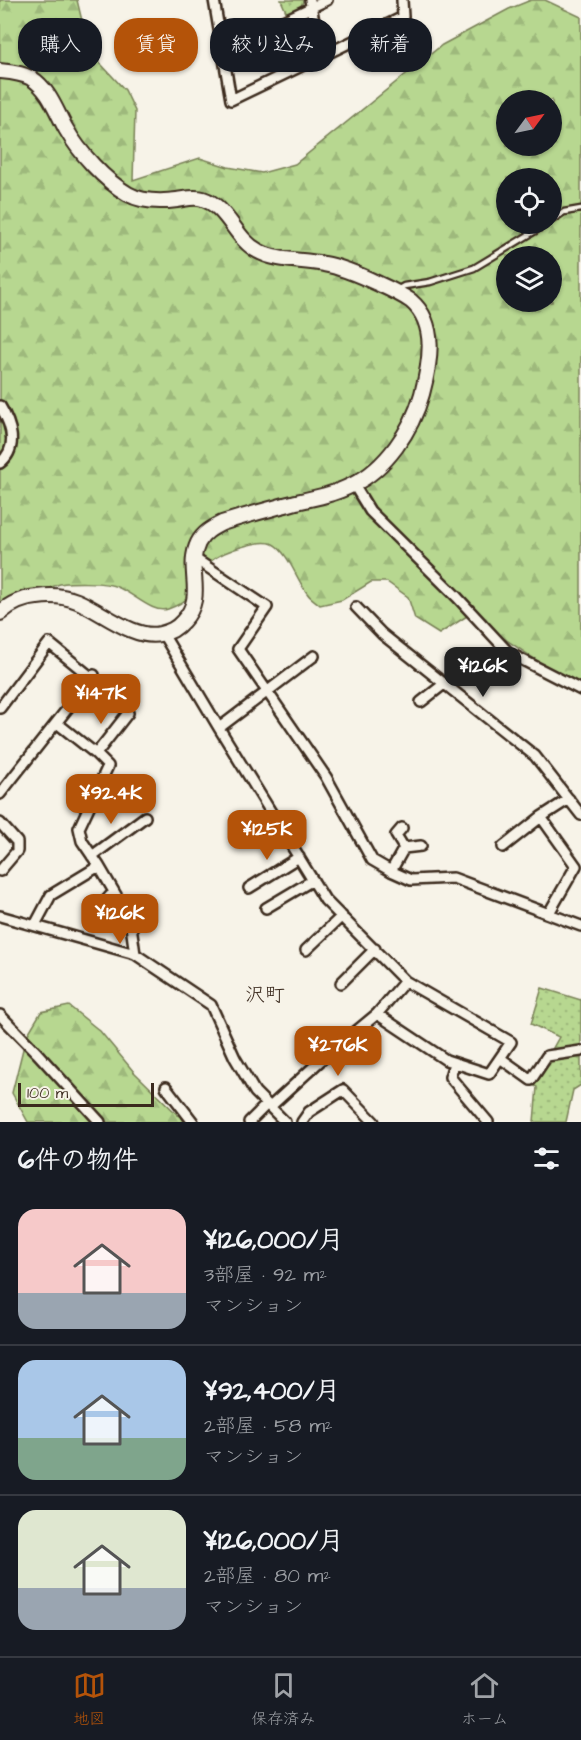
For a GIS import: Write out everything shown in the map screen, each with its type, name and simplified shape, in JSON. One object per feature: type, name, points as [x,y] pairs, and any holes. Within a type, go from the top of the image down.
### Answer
[{"type":"main road","points":[[0,71],[15,72],[30,77],[44,89],[85,156],[118,187],[130,195],[144,200],[160,201],[190,197],[203,198],[220,209],[247,244],[257,251],[270,257],[326,264],[369,279],[394,291],[411,301],[426,320],[430,344],[424,385],[410,425],[402,438],[374,470],[354,485],[335,493],[222,523],[209,530],[201,539],[194,558],[196,598],[193,608],[188,617],[173,630],[163,634],[142,635],[75,600],[58,596],[28,598],[0,613]]},
{"type":"street","points":[[214,0],[217,18]]},
{"type":"street","points":[[284,18],[311,4],[327,0]]},
{"type":"street","points":[[336,50],[403,17],[402,0]]},
{"type":"street","points":[[226,72],[231,100],[291,72]]},
{"type":"street","points":[[0,406],[7,418],[12,437],[10,452],[0,464]]},
{"type":"street","points":[[354,485],[370,511],[457,597],[509,653],[581,690]]},
{"type":"street","points":[[194,558],[267,607],[237,650],[326,777],[372,860],[411,880],[453,878],[581,926]]},
{"type":"street","points":[[356,607],[382,634],[535,756],[581,815]]},
{"type":"street","points":[[163,634],[325,900],[405,981],[511,1042],[489,1074],[446,1060],[377,1014]]},
{"type":"street","points":[[0,708],[49,643],[93,676],[0,793]]},
{"type":"street","points":[[219,728],[314,656]]},
{"type":"street","points":[[421,702],[444,684]]},
{"type":"street","points":[[96,754],[128,713]]},
{"type":"street","points":[[57,723],[108,766],[79,828],[82,842],[130,919],[135,954]]},
{"type":"street","points":[[503,847],[541,817],[569,799]]},
{"type":"street","points":[[92,856],[145,817]]},
{"type":"street","points":[[541,817],[579,864],[549,913]]},
{"type":"street","points":[[0,823],[16,842],[17,851],[0,871]]},
{"type":"street","points":[[402,828],[396,835],[404,848]]},
{"type":"street","points":[[404,848],[421,846]]},
{"type":"street","points":[[391,871],[404,848]]},
{"type":"street","points":[[249,888],[299,857]]},
{"type":"street","points":[[35,925],[51,895],[99,866]]},
{"type":"street","points":[[266,908],[313,880]]},
{"type":"street","points":[[97,911],[110,896],[116,894]]},
{"type":"street","points":[[0,916],[135,954],[211,1005],[255,1092],[284,1122]]},
{"type":"street","points":[[306,950],[342,916]]},
{"type":"street","points":[[341,983],[375,949]]},
{"type":"street","points":[[249,1122],[377,1014],[405,981]]},
{"type":"street","points":[[0,1015],[38,1053],[100,1122]]},
{"type":"street","points":[[500,1058],[531,1080],[547,1056],[581,1051]]},
{"type":"street","points":[[454,1063],[450,1077],[488,1122]]},
{"type":"street","points":[[166,1088],[193,1122]]},
{"type":"street","points":[[302,1122],[309,1112],[343,1090],[374,1122]]},
{"type":"lane","points":[[562,213],[581,209]]},
{"type":"lane","points":[[394,291],[404,286],[430,282],[474,268],[530,234]]},
{"type":"green space","points":[[0,0],[77,0],[81,18],[18,18],[18,72],[102,72],[102,65],[125,90],[135,111],[133,180],[200,158],[228,167],[262,173],[295,164],[409,72],[432,72],[432,53],[442,45],[509,9],[531,0],[545,0],[581,17],[581,690],[467,616],[439,634],[415,619],[408,597],[387,582],[371,582],[342,600],[320,605],[308,595],[288,560],[273,544],[249,545],[214,559],[203,570],[190,595],[178,605],[168,609],[161,610],[147,605],[118,587],[93,583],[60,584],[30,598],[0,617]]},
{"type":"green space","points":[[281,0],[303,0],[299,8],[287,14]]},
{"type":"green space","points":[[542,988],[581,1000],[581,1085],[573,1090],[566,1122],[534,1122],[537,1087],[532,1085],[559,1037],[531,1024]]},
{"type":"green space","points":[[69,1006],[100,1031],[134,1072],[185,1122],[28,1122],[12,1093],[26,1037],[41,1012]]},
{"type":"district","name":"沢町","points":[[265,994]]}]
